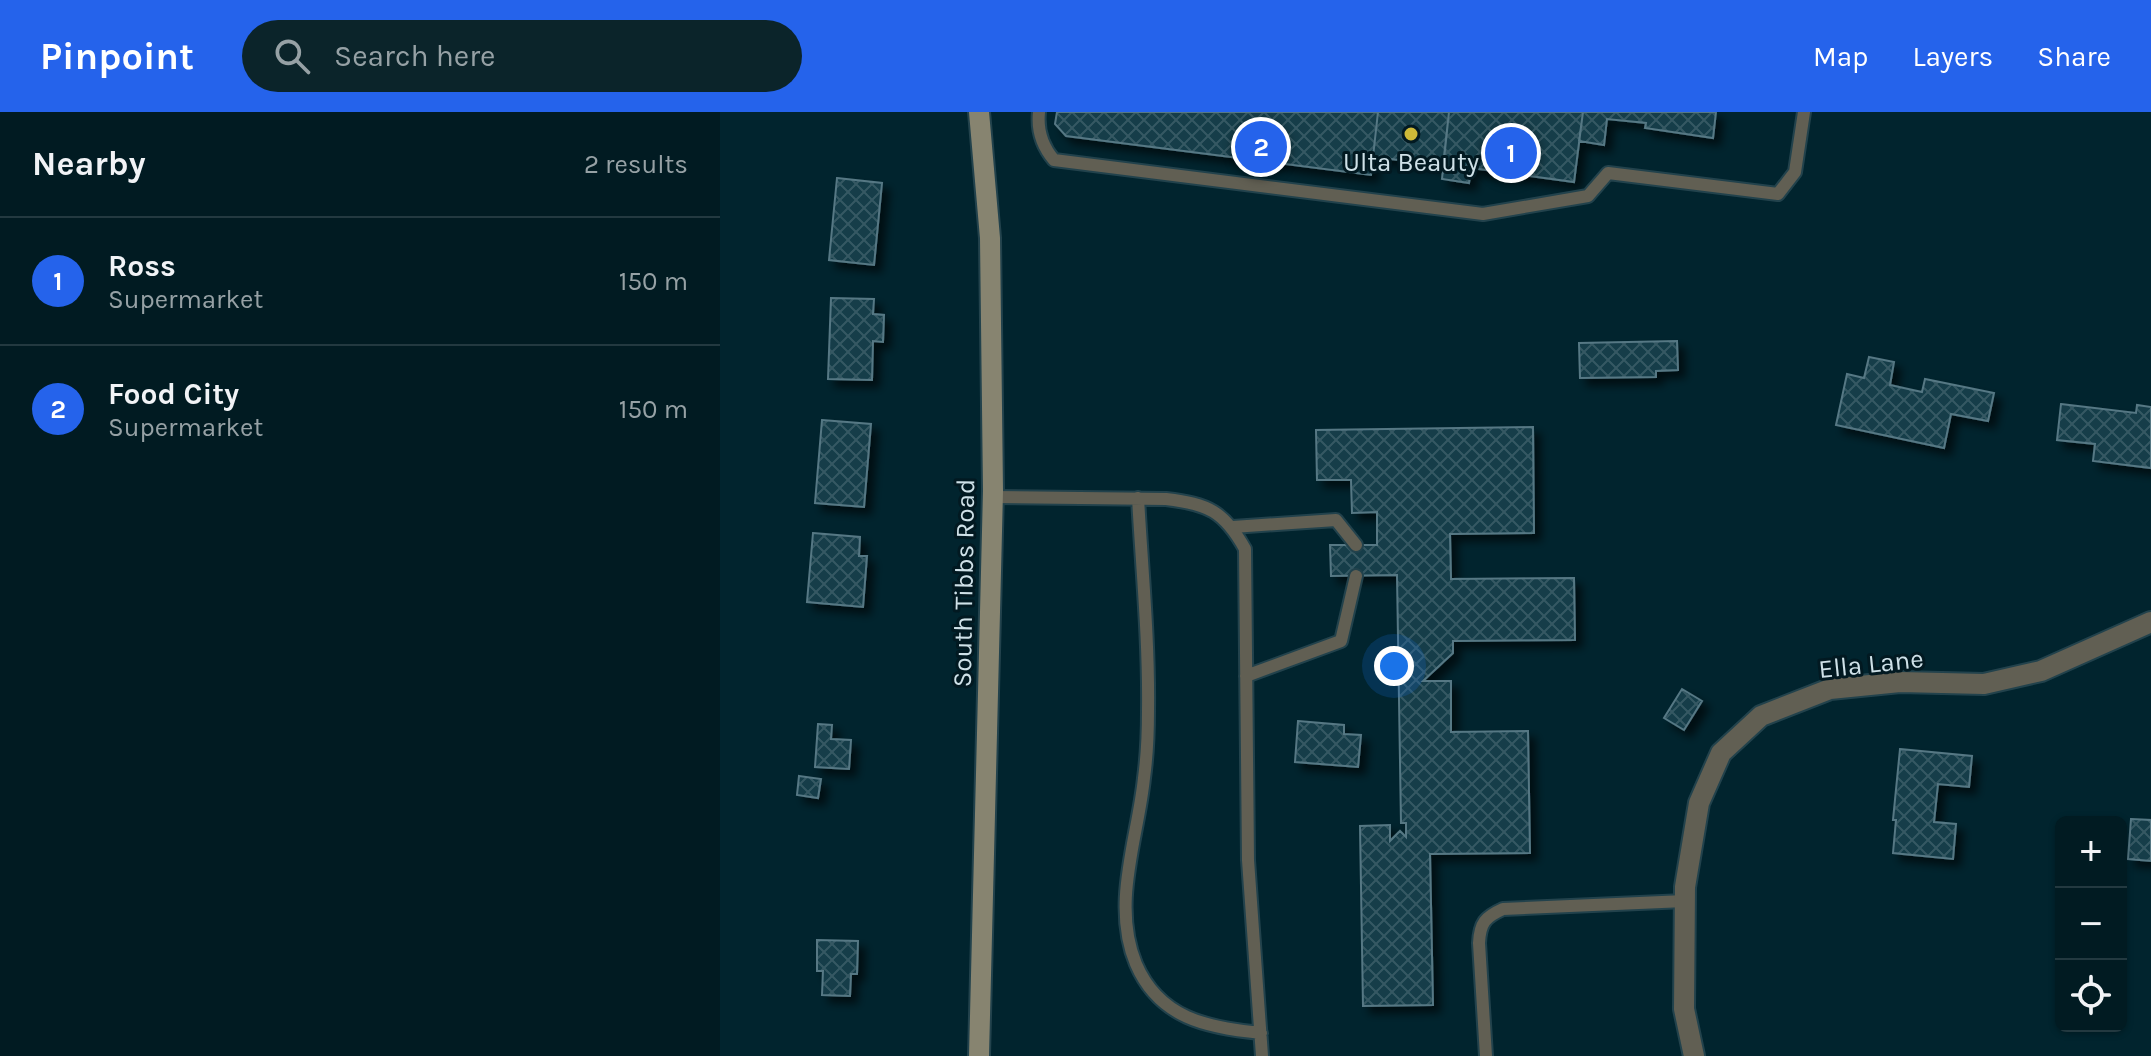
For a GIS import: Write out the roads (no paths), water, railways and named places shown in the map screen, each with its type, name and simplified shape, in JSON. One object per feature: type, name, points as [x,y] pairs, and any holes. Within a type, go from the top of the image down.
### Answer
[{"type":"street","name":"South Tibbs Road","points":[[979,112],[990,238],[992,497],[979,1056]]},
{"type":"street","name":"Ella Lane","points":[[1694,1056],[1684,1009],[1685,901],[1699,803],[1721,753],[1761,716],[1830,689],[1900,682],[1984,684],[2041,671],[2151,622]]},
{"type":"lane","points":[[1039,112],[1043,148],[1054,160],[1483,214],[1588,196],[1608,173],[1778,194],[1795,172],[1804,112]]},
{"type":"lane","points":[[992,497],[1138,498],[1194,502],[1218,512],[1233,527],[1245,549],[1248,860],[1262,1056]]},
{"type":"lane","points":[[1138,498],[1148,709],[1144,779],[1126,884],[1127,926],[1136,964],[1156,996],[1173,1011],[1202,1024],[1261,1033]]},
{"type":"lane","points":[[1233,527],[1336,520],[1356,545]]},
{"type":"lane","points":[[1246,676],[1341,641],[1356,576]]},
{"type":"lane","points":[[1486,1056],[1479,943],[1480,926],[1487,916],[1503,909],[1685,901]]},
{"type":"place","name":"Ulta Beauty","points":[[1411,134]]},
{"type":"place","name":"Food City","points":[[1261,147]]},
{"type":"place","name":"Ross","points":[[1511,153]]}]
